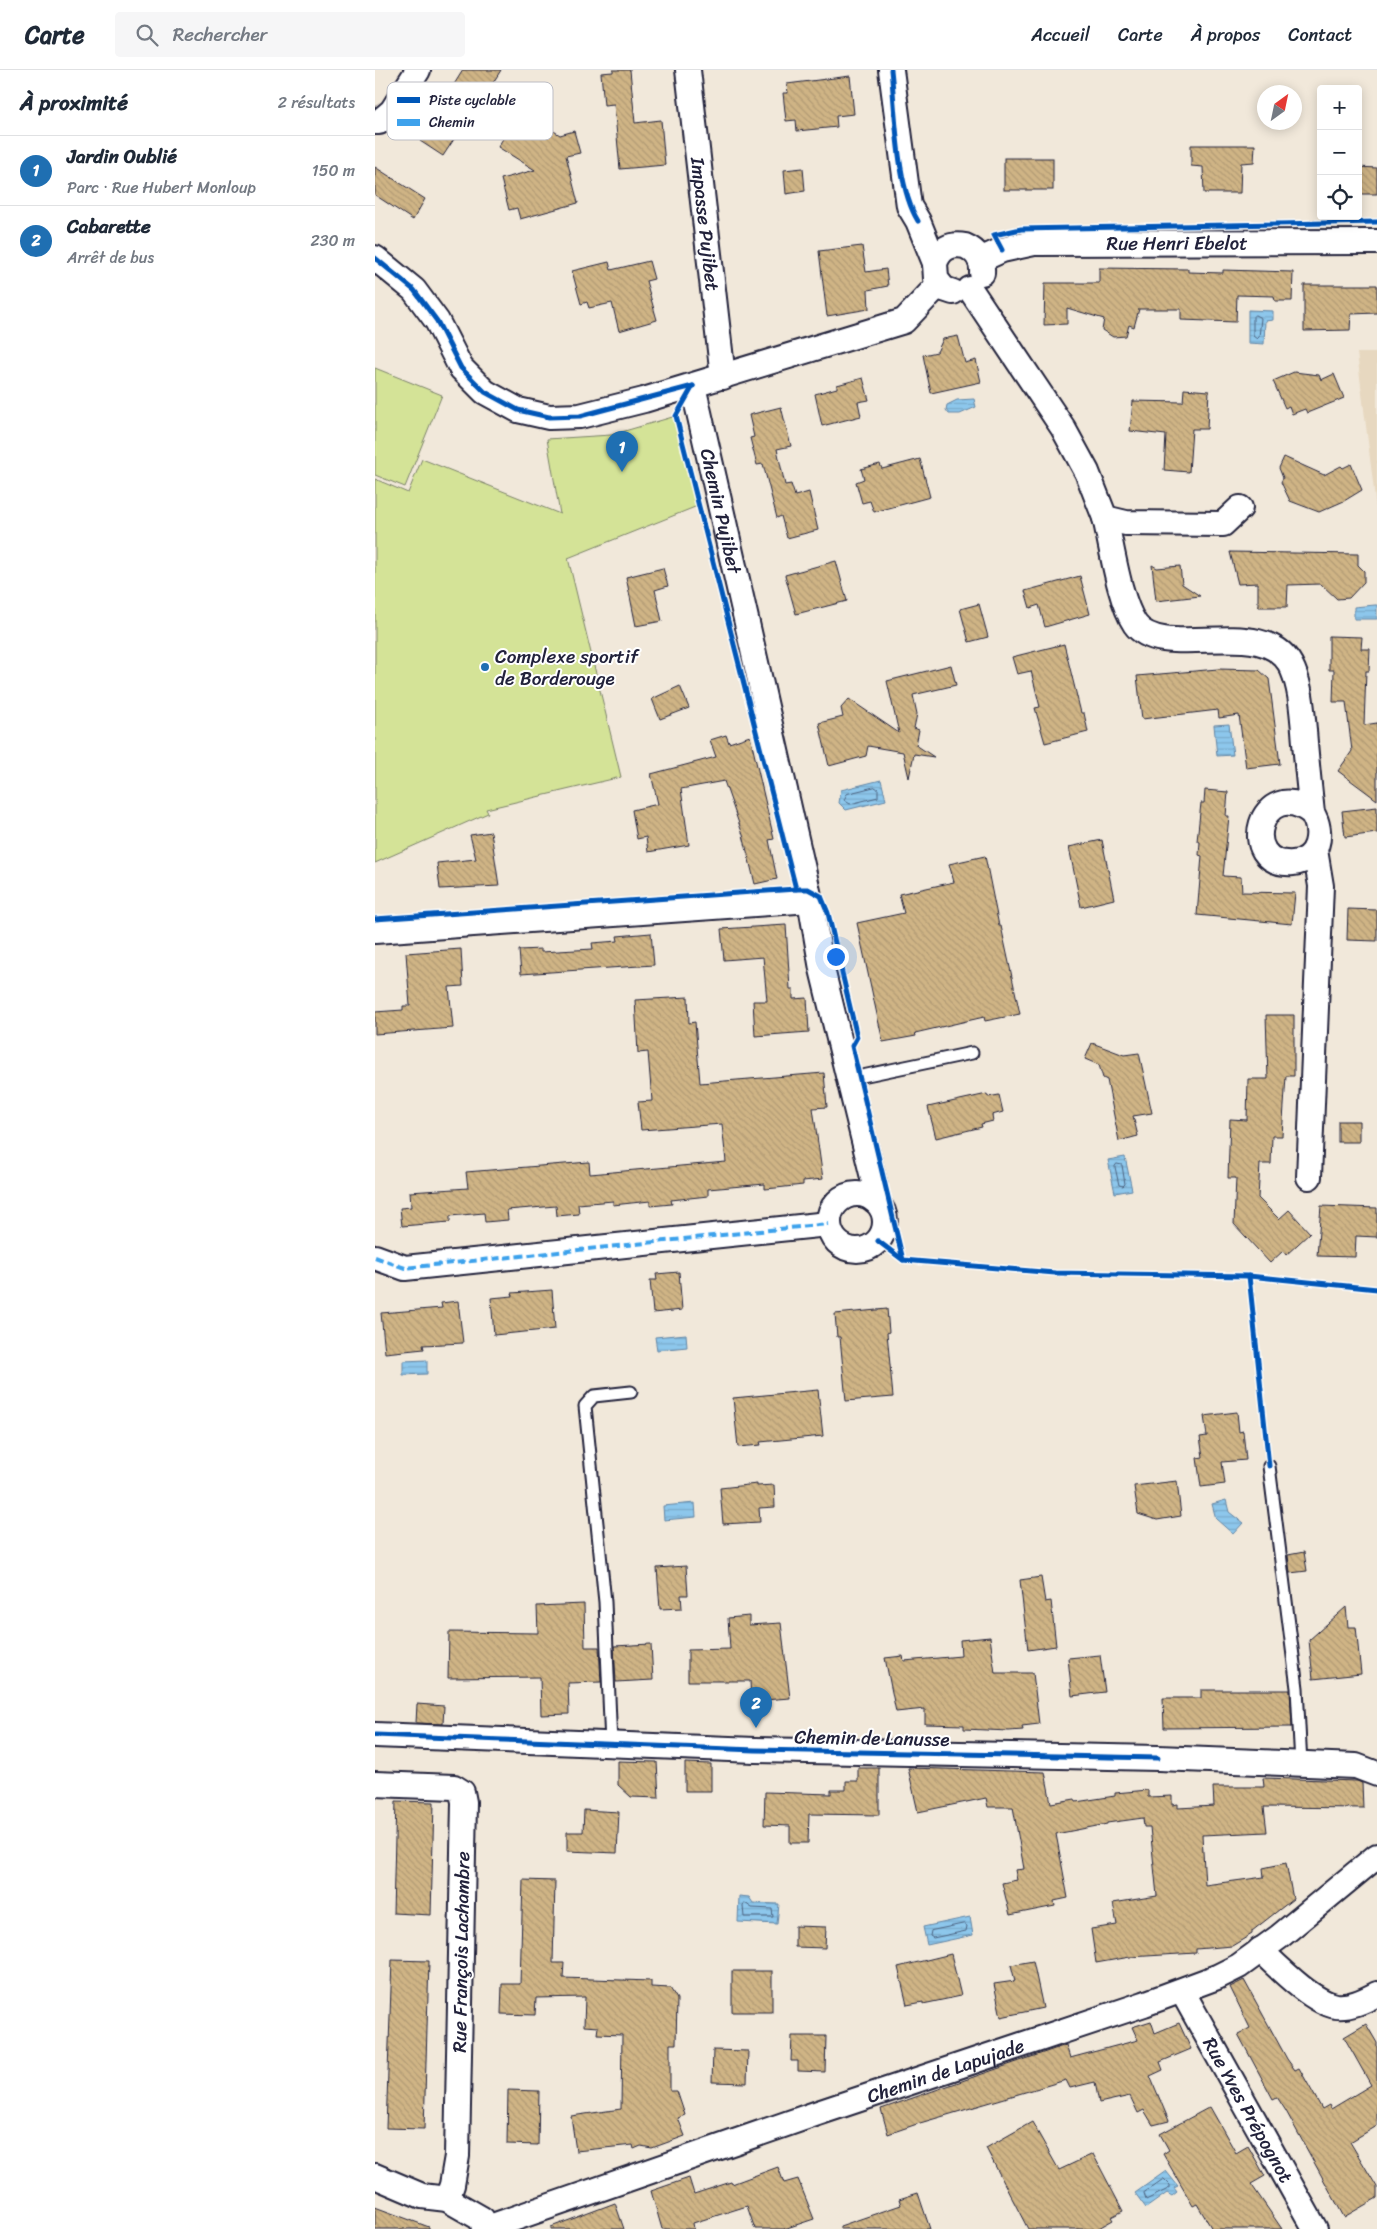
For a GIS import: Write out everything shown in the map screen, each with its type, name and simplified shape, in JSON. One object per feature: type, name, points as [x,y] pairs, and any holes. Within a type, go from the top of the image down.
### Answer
[{"type":"street","points":[[410,82],[418,70]]},
{"type":"street","name":"Impasse Pujibet","points":[[688,70],[723,377]]},
{"type":"street","points":[[891,70],[909,206],[918,221],[937,273],[950,292],[970,290],[978,283],[982,274],[980,260],[974,251],[959,245],[918,221]]},
{"type":"street","points":[[375,122],[379,122],[387,115]]},
{"type":"street","name":"Rue Henri Ebelot","points":[[980,260],[1002,250],[1034,243],[1377,242]]},
{"type":"street","points":[[375,258],[414,290],[437,321],[461,368],[485,392],[518,410],[549,417],[580,416],[693,386],[904,321],[937,273],[941,251],[953,245],[959,245]]},
{"type":"street","points":[[970,290],[1063,428],[1087,472],[1105,518],[1127,609],[1136,626],[1155,638],[1260,641],[1278,650],[1293,668],[1300,696],[1312,813]]},
{"type":"street","name":"Chemin Pujibet","points":[[693,386],[811,900],[822,969],[875,1186],[874,1200],[880,1206],[885,1224],[878,1241],[870,1247],[852,1250],[843,1246],[831,1233],[829,1224]]},
{"type":"street","points":[[1105,518],[1126,523],[1223,524],[1240,508]]},
{"type":"street","points":[[1292,803],[1303,806],[1312,813],[1318,822],[1320,832],[1315,850],[1301,861],[1284,863],[1273,859],[1264,851],[1259,840],[1261,823],[1270,809],[1281,804],[1292,803]]},
{"type":"street","points":[[1309,1177],[1321,886],[1315,850]]},
{"type":"street","points":[[375,931],[811,900]]},
{"type":"street","points":[[375,1257],[405,1268],[829,1224],[833,1206],[848,1195],[857,1194],[874,1200]]},
{"type":"street","name":"Chemin de Lanusse","points":[[375,1735],[611,1745],[1356,1766],[1377,1774]]},
{"type":"street","name":"Rue François Lachambre","points":[[375,1784],[454,1787],[462,1792],[464,1802],[457,2156],[452,2185],[447,2199]]},
{"type":"street","name":"Chemin de Lapujade","points":[[484,2229],[818,2113],[1182,1991],[1239,1966],[1377,1856]]},
{"type":"street","points":[[1260,1950],[1279,1968],[1319,1999],[1336,2006],[1353,2004],[1377,1994]]},
{"type":"street","name":"Rue Yves Prépognot","points":[[1182,1991],[1315,2229]]},
{"type":"street","points":[[375,2176],[422,2196],[447,2199],[482,2219],[484,2229]]},
{"type":"lane","points":[[848,1079],[972,1054]]},
{"type":"lane","points":[[611,1745],[605,1602],[585,1406],[594,1396],[631,1392]]},
{"type":"lane","points":[[1269,1466],[1297,1688],[1301,1764]]},
{"type":"shaded area","points":[[1357,353],[1377,353],[1377,515]]},
{"type":"green space","points":[[375,368],[442,395],[405,487],[375,475]]},
{"type":"green space","name":"Complexe sportif de Borderouge","points":[[676,416],[700,505],[568,558],[621,777],[486,809],[488,813],[375,863],[375,479],[408,493],[422,459],[560,514],[547,439],[611,435]]},
{"type":"water","points":[[1248,310],[1273,311],[1273,320],[1265,321],[1264,344],[1248,343]]},
{"type":"water","points":[[974,399],[976,407],[960,414],[949,414],[946,410],[947,405],[957,400]]},
{"type":"water","points":[[1377,605],[1377,619],[1354,619],[1354,607]]},
{"type":"water","points":[[1229,724],[1233,755],[1217,756],[1214,725]]},
{"type":"water","points":[[881,780],[886,800],[846,810],[839,803],[841,790]]},
{"type":"water","points":[[1125,1157],[1132,1190],[1115,1193],[1108,1160]]},
{"type":"water","points":[[686,1334],[687,1347],[657,1350],[655,1337]]},
{"type":"water","points":[[427,1360],[427,1374],[403,1375],[403,1361]]},
{"type":"water","points":[[1226,1500],[1229,1512],[1243,1523],[1233,1534],[1216,1519],[1212,1504]]},
{"type":"water","points":[[695,1503],[696,1517],[664,1520],[663,1506]]},
{"type":"water","points":[[739,1896],[749,1897],[753,1903],[779,1904],[777,1924],[738,1922]]},
{"type":"water","points":[[970,1917],[973,1935],[927,1945],[923,1927]]},
{"type":"water","points":[[1166,2171],[1178,2186],[1174,2188],[1177,2192],[1172,2196],[1167,2193],[1146,2208],[1135,2193]]},
{"type":"building","points":[[463,70],[501,70],[493,82],[456,82]]},
{"type":"building","points":[[613,70],[630,70],[635,123],[661,120],[665,165],[620,169],[614,104],[604,105],[601,73],[613,72]]},
{"type":"building","points":[[850,76],[854,114],[836,116],[837,127],[797,131],[796,120],[786,121],[783,93],[788,93],[787,84]]},
{"type":"building","points":[[553,131],[560,135],[574,131],[580,153],[566,156],[578,203],[520,219],[517,208],[509,210],[501,179],[535,170],[498,147],[502,140],[553,140]]},
{"type":"building","points":[[421,140],[453,140],[443,156]]},
{"type":"building","points":[[1191,145],[1255,145],[1254,162],[1241,163],[1240,193],[1204,193],[1203,167],[1191,166]]},
{"type":"building","points":[[1004,158],[1053,158],[1053,190],[1004,190]]},
{"type":"building","points":[[375,167],[425,199],[413,220],[375,195]]},
{"type":"building","points":[[1362,167],[1377,168],[1377,194],[1362,194]]},
{"type":"building","points":[[803,168],[805,191],[786,194],[784,170]]},
{"type":"building","points":[[862,246],[866,272],[886,269],[888,286],[868,290],[869,309],[827,316],[819,251]]},
{"type":"building","points":[[649,261],[654,279],[646,281],[657,320],[619,331],[612,303],[589,308],[587,302],[581,304],[572,271],[609,262],[611,270]]},
{"type":"building","points":[[1099,268],[1188,269],[1188,272],[1223,273],[1223,270],[1293,272],[1292,301],[1275,301],[1274,296],[1237,295],[1236,322],[1181,320],[1181,309],[1139,309],[1134,327],[1129,325],[1126,336],[1113,337],[1102,330],[1104,319],[1067,308],[1067,324],[1044,325],[1045,283],[1099,283]]},
{"type":"building","points":[[1304,285],[1377,285],[1377,313],[1351,314],[1350,330],[1304,331]]},
{"type":"building","points":[[958,336],[965,363],[976,360],[981,382],[931,393],[923,355],[937,352],[943,339]]},
{"type":"building","points":[[1294,372],[1319,375],[1321,380],[1334,374],[1344,398],[1307,413],[1305,409],[1292,414],[1289,406],[1285,408],[1273,381]]},
{"type":"building","points":[[863,378],[869,400],[858,402],[861,416],[822,426],[815,394],[837,388],[837,385]]},
{"type":"building","points":[[1184,389],[1209,391],[1207,429],[1192,429],[1189,472],[1164,470],[1166,435],[1130,431],[1133,401],[1183,402]]},
{"type":"building","points":[[781,407],[791,446],[777,449],[785,485],[791,484],[795,496],[809,492],[818,530],[787,538],[781,516],[777,518],[763,464],[757,465],[750,438],[754,437],[749,415]]},
{"type":"building","points":[[1284,457],[1324,475],[1341,466],[1343,468],[1351,464],[1362,490],[1344,501],[1319,512],[1290,501],[1281,482],[1283,478],[1279,468]]},
{"type":"building","points":[[920,459],[930,497],[874,512],[870,501],[862,503],[856,482],[864,479],[861,469],[880,464],[882,469]]},
{"type":"building","points":[[1230,552],[1358,554],[1358,565],[1364,571],[1364,582],[1349,598],[1337,599],[1321,584],[1288,585],[1287,607],[1258,607],[1258,583],[1238,584]]},
{"type":"building","points":[[836,561],[847,601],[796,614],[785,575]]},
{"type":"building","points":[[1152,565],[1157,568],[1180,566],[1182,584],[1200,596],[1156,601]]},
{"type":"building","points":[[663,568],[668,586],[655,590],[662,621],[636,626],[626,577]]},
{"type":"building","points":[[1080,576],[1090,614],[1045,627],[1039,605],[1030,608],[1025,591]]},
{"type":"building","points":[[979,604],[988,637],[969,642],[960,609]]},
{"type":"building","points":[[1329,636],[1362,637],[1361,649],[1370,649],[1369,671],[1366,671],[1364,725],[1377,723],[1377,800],[1338,771],[1352,751],[1346,702],[1333,702],[1334,670],[1329,670]]},
{"type":"building","points":[[1064,644],[1081,713],[1084,713],[1088,732],[1045,743],[1035,708],[1040,707],[1031,671],[1017,674],[1012,657]]},
{"type":"building","points":[[951,665],[956,685],[913,695],[917,714],[914,728],[919,730],[916,745],[934,757],[914,754],[909,778],[903,752],[868,746],[866,756],[829,766],[819,723],[843,717],[841,708],[849,699],[899,733],[887,681]]},
{"type":"building","points":[[1218,669],[1259,670],[1269,679],[1280,764],[1246,768],[1239,715],[1219,718],[1218,710],[1142,719],[1137,676]]},
{"type":"building","points":[[680,686],[689,708],[660,719],[652,699]]},
{"type":"building","points":[[726,735],[729,743],[750,736],[774,839],[769,840],[777,879],[755,884],[743,835],[724,781],[681,789],[689,845],[648,852],[646,837],[637,839],[632,810],[658,804],[651,774],[716,757],[710,740]]},
{"type":"building","points":[[1205,790],[1228,792],[1226,816],[1229,816],[1223,876],[1241,877],[1242,892],[1295,893],[1292,924],[1197,915],[1202,856],[1199,855],[1200,842],[1197,841],[1201,803],[1204,803]]},
{"type":"building","points":[[1377,807],[1377,833],[1345,837],[1342,811]]},
{"type":"building","points":[[491,832],[499,886],[440,889],[437,863],[476,859],[470,835]]},
{"type":"building","points":[[1102,840],[1114,899],[1081,907],[1069,847]]},
{"type":"building","points":[[985,856],[1020,1014],[985,1021],[984,1017],[915,1033],[916,1036],[883,1042],[857,923],[904,913],[899,894],[954,882],[949,864]]},
{"type":"building","points":[[1348,909],[1377,910],[1377,941],[1347,940]]},
{"type":"building","points":[[786,925],[790,989],[793,989],[793,999],[807,998],[809,1032],[755,1036],[753,1001],[767,1001],[763,957],[724,960],[721,929]]},
{"type":"building","points":[[651,933],[654,965],[521,974],[519,950],[541,949],[541,952],[593,949],[592,943],[618,941],[617,936]]},
{"type":"building","points":[[461,949],[463,986],[449,987],[453,1028],[375,1034],[375,1012],[403,1010],[403,1006],[410,1006],[406,953]]},
{"type":"building","points":[[688,997],[689,1023],[695,1022],[700,1083],[824,1073],[827,1107],[813,1108],[823,1179],[803,1181],[803,1185],[765,1189],[765,1184],[708,1189],[708,1196],[671,1200],[672,1204],[650,1206],[650,1201],[613,1205],[613,1201],[578,1204],[579,1214],[557,1216],[556,1206],[507,1210],[508,1220],[485,1222],[484,1213],[450,1216],[450,1222],[402,1226],[400,1208],[411,1207],[410,1192],[468,1188],[466,1172],[589,1162],[590,1174],[726,1162],[722,1124],[641,1130],[638,1102],[652,1101],[648,1052],[638,1053],[635,1000]]},
{"type":"building","points":[[1266,1015],[1294,1015],[1294,1076],[1286,1076],[1282,1136],[1272,1136],[1271,1164],[1260,1164],[1258,1198],[1279,1219],[1289,1210],[1310,1233],[1286,1255],[1283,1251],[1270,1263],[1234,1224],[1236,1178],[1228,1178],[1230,1119],[1247,1120],[1248,1079],[1268,1079]]},
{"type":"building","points":[[1092,1043],[1124,1055],[1139,1053],[1152,1113],[1133,1116],[1138,1136],[1119,1141],[1107,1080],[1103,1078],[1099,1065],[1085,1059]]},
{"type":"building","points":[[987,1094],[988,1097],[999,1095],[1003,1112],[992,1115],[993,1121],[981,1124],[982,1127],[936,1138],[928,1107]]},
{"type":"building","points":[[1338,1121],[1359,1121],[1359,1142],[1338,1142]]},
{"type":"building","points":[[1321,1206],[1377,1208],[1377,1237],[1356,1236],[1355,1257],[1317,1256]]},
{"type":"building","points":[[679,1272],[682,1310],[653,1313],[650,1280],[657,1280],[656,1274]]},
{"type":"building","points":[[552,1290],[555,1329],[494,1335],[491,1298],[513,1296],[512,1293]]},
{"type":"building","points":[[458,1301],[463,1343],[423,1345],[424,1349],[385,1353],[381,1313],[442,1308],[441,1303]]},
{"type":"building","points":[[887,1309],[889,1332],[887,1333],[893,1397],[846,1401],[840,1337],[837,1337],[835,1314]]},
{"type":"building","points":[[818,1390],[823,1436],[760,1442],[761,1445],[738,1447],[733,1398]]},
{"type":"building","points":[[1237,1412],[1239,1432],[1243,1431],[1246,1460],[1222,1462],[1225,1484],[1201,1487],[1197,1458],[1203,1457],[1200,1437],[1207,1436],[1204,1416]]},
{"type":"building","points":[[1177,1481],[1181,1516],[1157,1520],[1138,1514],[1134,1486]]},
{"type":"building","points":[[757,1484],[757,1486],[774,1485],[775,1507],[759,1508],[760,1522],[723,1524],[720,1488]]},
{"type":"building","points":[[1304,1552],[1307,1571],[1290,1573],[1288,1555]]},
{"type":"building","points":[[686,1566],[688,1595],[681,1595],[682,1608],[660,1609],[657,1568]]},
{"type":"building","points":[[1041,1577],[1045,1602],[1051,1601],[1056,1646],[1028,1650],[1020,1580]]},
{"type":"building","points":[[584,1604],[585,1647],[599,1647],[601,1682],[568,1683],[569,1714],[541,1715],[540,1677],[448,1678],[449,1632],[538,1633],[537,1606]]},
{"type":"building","points":[[1346,1607],[1348,1627],[1356,1627],[1361,1674],[1313,1679],[1309,1640]]},
{"type":"building","points":[[749,1616],[749,1625],[781,1623],[790,1698],[751,1701],[750,1681],[688,1681],[688,1650],[730,1649],[728,1618]]},
{"type":"building","points":[[990,1637],[995,1673],[1033,1673],[1039,1724],[1022,1726],[1023,1730],[1009,1731],[964,1729],[964,1725],[925,1724],[925,1709],[896,1712],[885,1658],[903,1656],[904,1661],[961,1656],[960,1640]]},
{"type":"building","points":[[651,1644],[653,1680],[616,1682],[614,1646]]},
{"type":"building","points":[[1100,1655],[1105,1692],[1072,1696],[1068,1658]]},
{"type":"building","points":[[1201,1690],[1290,1690],[1292,1727],[1164,1728],[1163,1698],[1201,1698]]},
{"type":"building","points":[[417,1704],[444,1706],[443,1724],[416,1723]]},
{"type":"building","points":[[618,1761],[657,1762],[659,1798],[631,1797],[618,1785]]},
{"type":"building","points":[[685,1763],[711,1764],[711,1791],[685,1791]]},
{"type":"building","points":[[858,1768],[879,1768],[879,1815],[809,1814],[808,1843],[790,1843],[790,1826],[764,1825],[765,1792],[831,1794],[831,1790],[846,1790],[846,1781],[858,1781]]},
{"type":"building","points":[[908,1768],[1045,1772],[1051,1803],[1075,1799],[1076,1802],[1115,1796],[1115,1793],[1148,1790],[1148,1797],[1172,1796],[1172,1805],[1178,1804],[1178,1808],[1214,1806],[1213,1787],[1264,1787],[1263,1778],[1357,1781],[1362,1783],[1363,1808],[1264,1807],[1267,1832],[1202,1835],[1205,1885],[1264,1877],[1263,1868],[1286,1863],[1293,1899],[1252,1931],[1252,1934],[1232,1946],[1196,1949],[1196,1953],[1130,1957],[1096,1963],[1091,1929],[1117,1925],[1113,1903],[1157,1896],[1150,1827],[1144,1827],[1143,1818],[1107,1823],[1056,1834],[1068,1898],[1054,1901],[1055,1906],[1010,1915],[1002,1883],[1017,1880],[1015,1870],[1024,1869],[1013,1807],[988,1807],[986,1798],[918,1812]]},
{"type":"building","points":[[396,1801],[434,1802],[431,1915],[393,1913]]},
{"type":"building","points":[[584,1810],[619,1812],[617,1853],[567,1851],[567,1832],[583,1832]]},
{"type":"building","points":[[523,1880],[555,1881],[553,1963],[564,1963],[563,1978],[651,1981],[651,1987],[670,1988],[677,1999],[676,2044],[670,2044],[670,2091],[677,2091],[685,2115],[678,2118],[685,2136],[652,2148],[641,2146],[634,2149],[633,2145],[576,2151],[571,2116],[621,2109],[622,2035],[597,2034],[598,2027],[584,2026],[585,1997],[536,1998],[535,2015],[501,2014],[502,1984],[520,1984]]},
{"type":"building","points":[[795,1926],[826,1927],[825,1948],[795,1947]]},
{"type":"building","points":[[951,1954],[961,1996],[923,2004],[923,2002],[907,2005],[898,1967]]},
{"type":"building","points":[[392,1960],[429,1961],[424,2129],[386,2128]]},
{"type":"building","points":[[1033,1961],[1043,2008],[1001,2017],[994,1984],[1015,1981],[1011,1965]]},
{"type":"building","points":[[732,1971],[772,1971],[772,2012],[732,2012]]},
{"type":"building","points":[[1244,1980],[1287,2059],[1295,2070],[1299,2068],[1322,2109],[1329,2105],[1331,2109],[1371,2085],[1344,2037],[1366,2024],[1377,2043],[1377,2126],[1350,2142],[1377,2187],[1377,2198],[1344,2217],[1286,2111],[1277,2097],[1273,2099],[1238,2034],[1250,2028],[1230,1987]]},
{"type":"building","points":[[1151,2021],[1155,2033],[1179,2023],[1191,2049],[1160,2062],[1163,2070],[1150,2076],[1169,2121],[1153,2125],[1144,2110],[1138,2113],[1130,2096],[1099,2103],[1095,2082],[1070,2088],[1066,2080],[888,2134],[881,2109],[1066,2045],[1070,2058],[1138,2040],[1132,2027]]},
{"type":"building","points":[[792,2036],[826,2036],[825,2072],[798,2071],[798,2061],[791,2061]]},
{"type":"building","points":[[713,2050],[748,2051],[747,2083],[712,2082]]},
{"type":"building","points":[[508,2090],[539,2091],[538,2145],[507,2144]]},
{"type":"building","points":[[1210,2107],[1236,2153],[1248,2146],[1265,2176],[1251,2184],[1282,2229],[1212,2229],[1197,2204],[1193,2206],[1163,2154],[1169,2150],[1160,2134]]},
{"type":"building","points":[[1032,2122],[1059,2170],[1093,2154],[1123,2211],[1111,2217],[1113,2220],[1097,2229],[1028,2229],[986,2148]]},
{"type":"building","points":[[778,2167],[784,2183],[798,2179],[814,2219],[784,2229],[755,2229],[747,2206],[693,2223],[694,2229],[662,2229],[651,2191],[689,2178],[694,2194],[731,2182],[732,2184]]},
{"type":"building","points":[[918,2193],[930,2229],[840,2229],[840,2226],[901,2205],[899,2199]]},
{"type":"building","points":[[615,2203],[624,2229],[551,2229],[551,2227]]},
{"type":"building","points":[[375,2207],[429,2227],[429,2229],[375,2229]]},
{"type":"marked path","points":[[375,1257],[405,1268],[828,1224]]},
{"type":"cycle path","points":[[891,70],[901,169],[905,188],[918,221]]},
{"type":"cycle path","points":[[1002,250],[994,235],[1021,229],[1377,222]]},
{"type":"cycle path","points":[[375,258],[414,290],[437,321],[461,368],[485,392],[518,410],[549,417],[580,416],[693,386]]},
{"type":"cycle path","points":[[375,919],[796,889],[676,416],[693,386]]},
{"type":"cycle path","points":[[796,889],[808,889],[821,896],[828,913],[857,1037],[852,1046],[903,1260]]},
{"type":"cycle path","points":[[878,1241],[903,1260],[1055,1273],[1249,1276],[1377,1289]]},
{"type":"cycle path","points":[[1249,1276],[1269,1466]]},
{"type":"cycle path","points":[[375,1735],[755,1750],[1158,1758]]},
{"type":"place","name":"Jardin Oublié","points":[[622,472]]},
{"type":"place","name":"Complexe sportif de Borderouge","points":[[485,667]]},
{"type":"place","name":"Cabarette","points":[[756,1728]]}]
